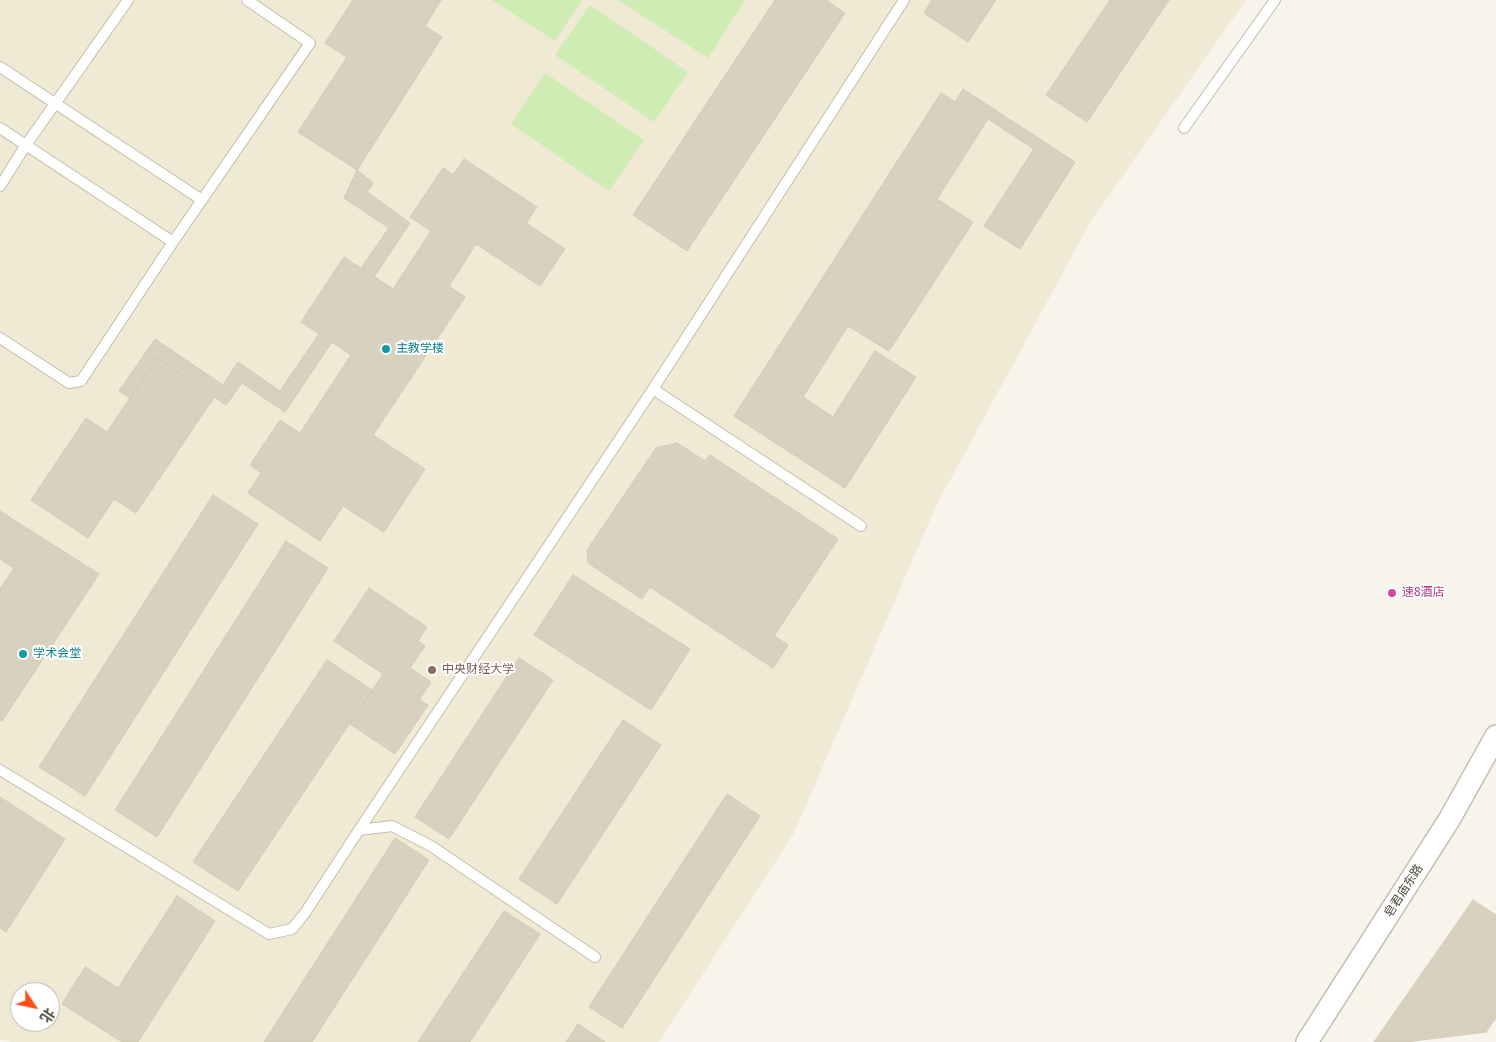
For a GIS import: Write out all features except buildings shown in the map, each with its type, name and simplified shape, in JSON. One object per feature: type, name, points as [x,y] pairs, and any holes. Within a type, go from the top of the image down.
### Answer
[{"type":"street","name":"皂君庙东路","points":[[1307,1042],[1449,820],[1496,736]]},
{"type":"lane","points":[[0,186],[54,104],[128,0]]},
{"type":"lane","points":[[0,338],[69,383],[81,381],[173,242],[310,43],[247,0]]},
{"type":"lane","points":[[0,770],[269,934],[292,929],[305,914],[653,389],[904,0]]},
{"type":"lane","points":[[1184,128],[1276,0]]},
{"type":"lane","points":[[0,67],[202,200]]},
{"type":"lane","points":[[0,128],[173,242]]},
{"type":"lane","points":[[653,389],[861,526]]},
{"type":"lane","points":[[359,830],[392,826],[431,846],[595,957]]},
{"type":"shaded area","name":"中央财经大学","points":[[0,0],[1246,0],[1091,221],[936,506],[794,833],[659,1042],[10,1042],[0,1039]]},
{"type":"green space","points":[[492,0],[582,0],[555,41]]},
{"type":"green space","points":[[618,0],[745,0],[708,58]]},
{"type":"green space","points":[[590,5],[688,72],[654,122],[555,55]]},
{"type":"green space","points":[[545,73],[644,140],[609,191],[511,124]]},
{"type":"place","name":"主教学楼","points":[[386,349]]},
{"type":"place","name":"速8酒店","points":[[1392,593]]},
{"type":"place","name":"学术会堂","points":[[23,654]]},
{"type":"place","name":"中央财经大学","points":[[432,670]]}]
